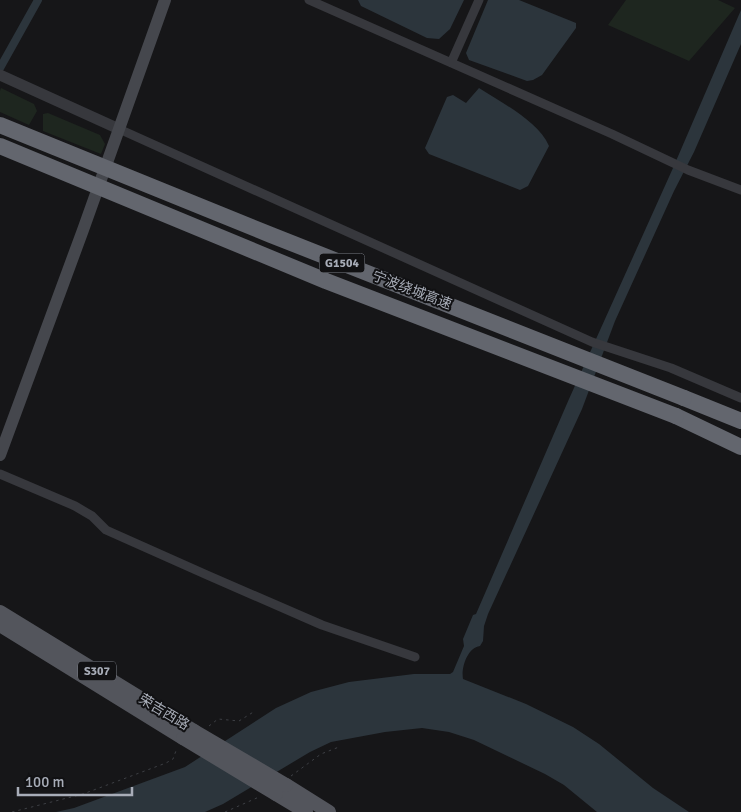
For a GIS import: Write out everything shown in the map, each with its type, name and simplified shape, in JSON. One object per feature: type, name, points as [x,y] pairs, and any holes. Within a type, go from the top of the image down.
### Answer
[{"type":"highway","name":"宁波绕城高速","points":[[0,125],[271,235],[741,421]]},
{"type":"highway","name":"宁波绕城高速","points":[[0,146],[326,281],[741,442]]},
{"type":"highway","points":[[676,416],[741,446]]},
{"type":"main road","points":[[0,455],[165,0]]},
{"type":"main road","name":"荣吉西路","points":[[0,612],[190,735]]},
{"type":"main road","name":"荣吉西路","points":[[0,625],[281,790],[329,812]]},
{"type":"main road","name":"荣吉西路","points":[[281,790],[306,812]]},
{"type":"street","points":[[309,0],[688,170],[741,190]]},
{"type":"street","points":[[452,63],[479,0]]},
{"type":"street","points":[[3,76],[592,342],[671,368],[741,398]]},
{"type":"street","points":[[0,474],[75,506],[92,516],[106,530],[207,575],[322,625],[415,657]]},
{"type":"path","points":[[12,812],[83,794],[166,763],[173,759],[190,735],[218,719],[239,721],[255,711]]},
{"type":"shaded area","points":[[358,0],[464,0],[450,29],[439,39],[427,38],[361,6]]},
{"type":"shaded area","points":[[488,0],[519,0],[576,23],[576,28],[542,75],[527,81],[469,60],[466,53]]},
{"type":"shaded area","points":[[626,0],[718,0],[735,8],[689,61],[608,25]]},
{"type":"shaded area","points":[[741,10],[741,44],[694,152],[674,191],[615,321],[582,409],[488,614],[484,626],[483,641],[480,646],[468,654],[464,664],[463,675],[463,679],[526,704],[573,727],[599,744],[653,788],[689,812],[597,812],[564,785],[545,774],[474,740],[449,732],[422,728],[385,732],[331,742],[310,752],[223,804],[205,812],[56,812],[74,808],[185,767],[276,708],[311,692],[349,682],[414,674],[450,674],[453,672],[464,646],[463,639],[473,615],[476,614]]},
{"type":"shaded area","points":[[1,88],[34,104],[37,111],[29,125],[0,112]]},
{"type":"shaded area","points":[[479,88],[508,106],[537,128],[549,146],[528,186],[520,190],[429,154],[425,148],[447,97],[453,95],[466,103]]},
{"type":"shaded area","points":[[48,113],[100,135],[105,144],[101,154],[43,131],[43,114]]},
{"type":"waterway","points":[[0,68],[38,0]]}]
